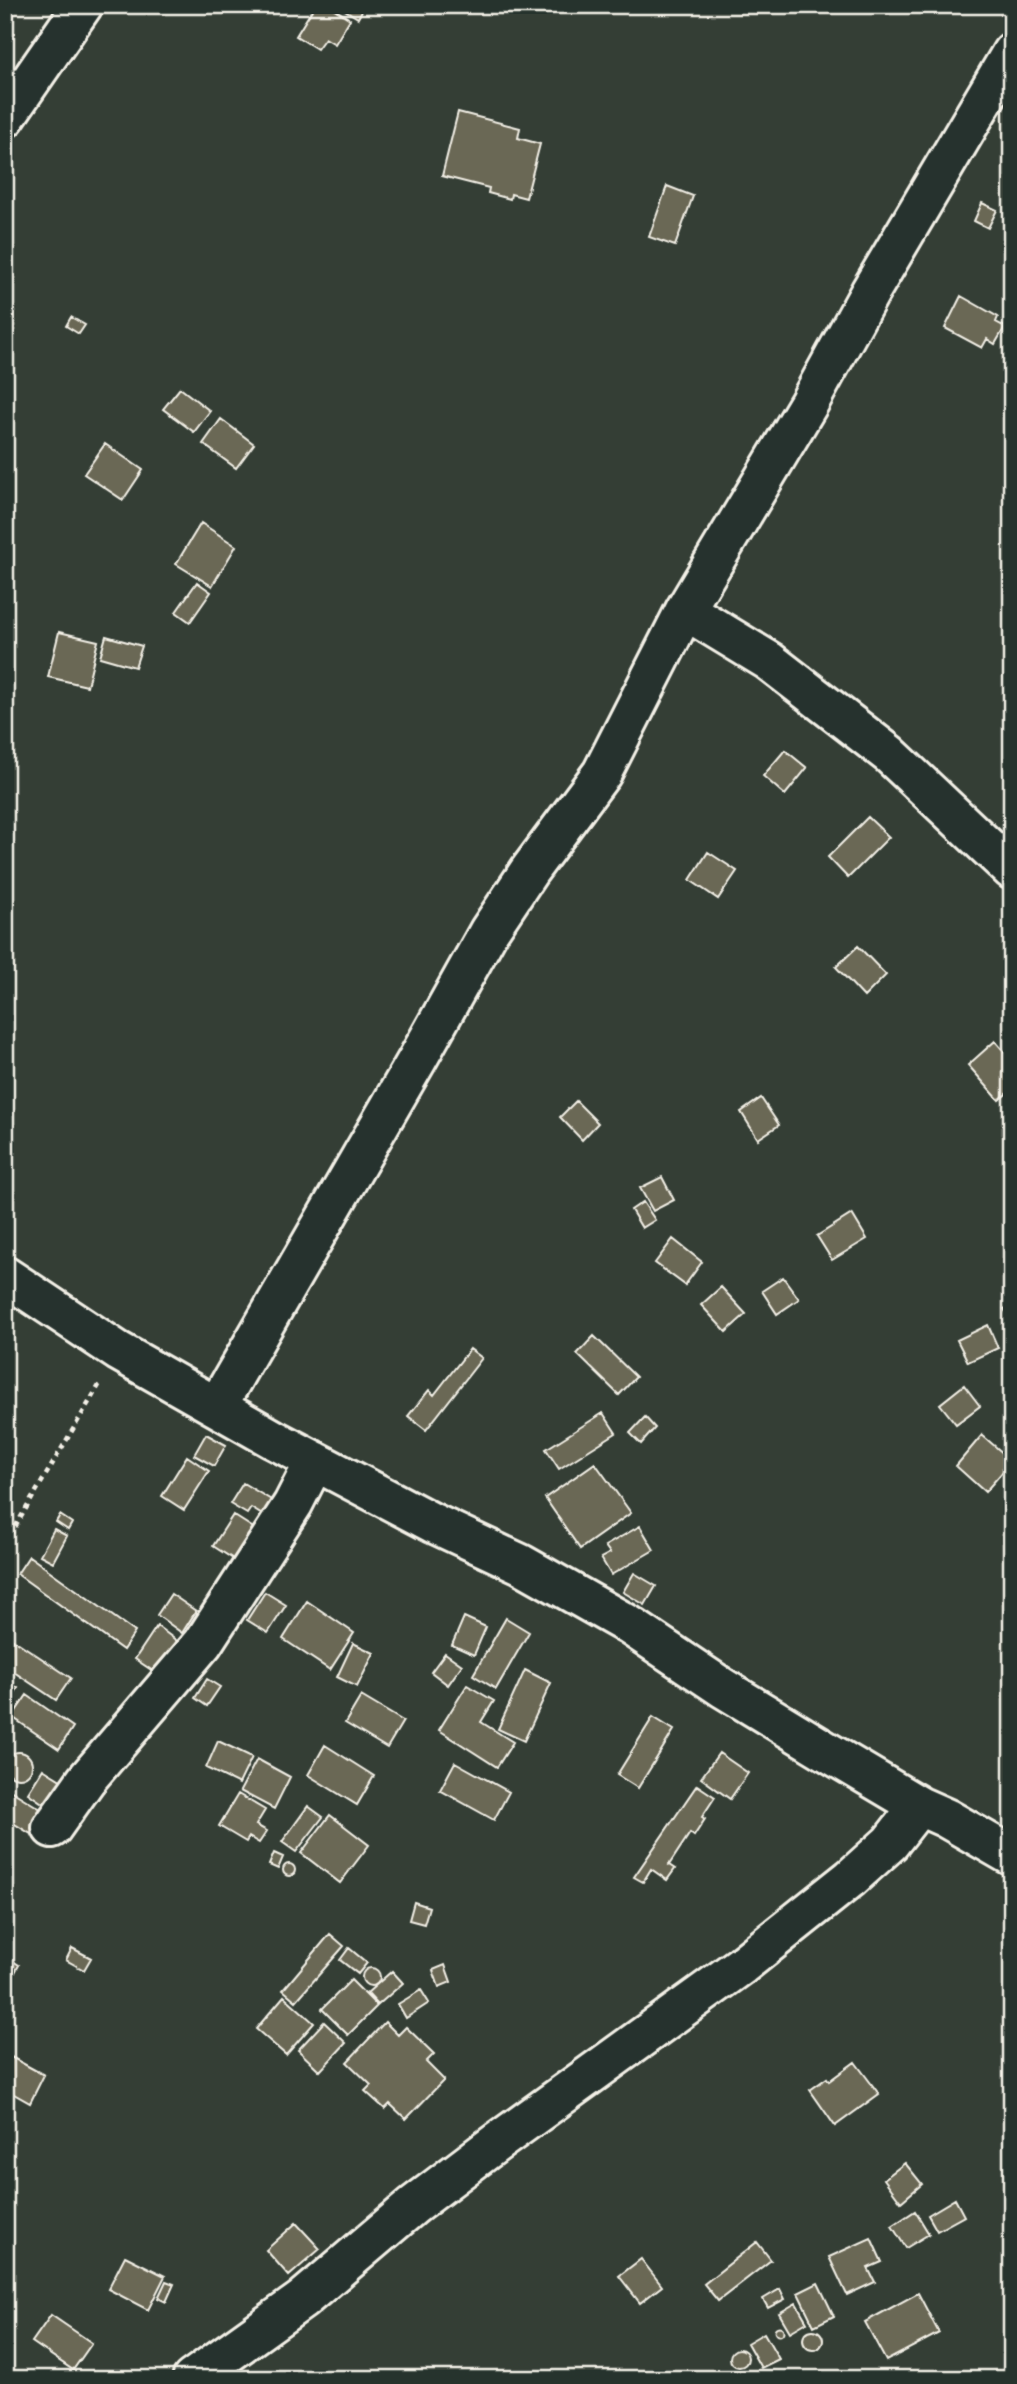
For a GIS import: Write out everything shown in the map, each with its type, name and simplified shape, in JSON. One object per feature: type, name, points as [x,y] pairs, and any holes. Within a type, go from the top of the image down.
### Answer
[{"type":"street","points":[[5,118],[83,5]]},
{"type":"street","points":[[217,1406],[489,931],[529,871],[602,773],[685,610],[809,403],[870,292],[1012,52]]},
{"type":"street","points":[[685,610],[769,662],[867,736],[1012,870]]},
{"type":"street","points":[[5,1276],[118,1351],[315,1461],[433,1523],[521,1564],[629,1625],[723,1688],[919,1806],[946,1818],[1012,1856]]},
{"type":"street","points":[[52,1828],[86,1780],[203,1643],[293,1504],[315,1461]]},
{"type":"street","points":[[192,2379],[302,2300],[414,2205],[496,2143],[742,1965],[851,1878],[890,1843],[919,1806]]},
{"type":"path","points":[[5,1544],[118,1351]]},
{"type":"building","points":[[315,5],[328,5],[350,19],[335,44],[325,38],[317,49],[296,36]]},
{"type":"building","points":[[337,5],[365,5],[358,18]]},
{"type":"building","points":[[458,112],[520,128],[518,138],[540,144],[526,198],[511,194],[510,199],[488,193],[489,188],[442,176]]},
{"type":"building","points":[[667,186],[693,196],[675,246],[649,237]]},
{"type":"building","points":[[982,203],[997,210],[988,228],[974,221]]},
{"type":"building","points":[[961,296],[998,317],[996,322],[1005,327],[995,344],[987,339],[982,348],[945,328]]},
{"type":"building","points":[[71,317],[85,325],[79,334],[66,326]]},
{"type":"building","points":[[180,388],[210,411],[194,432],[163,409]]},
{"type":"building","points":[[221,419],[254,444],[236,468],[203,444]]},
{"type":"building","points":[[105,444],[143,470],[123,500],[84,474]]},
{"type":"building","points":[[201,523],[236,546],[212,586],[176,564]]},
{"type":"building","points":[[197,582],[211,592],[190,622],[176,612]]},
{"type":"building","points":[[59,632],[98,641],[87,686],[48,677]]},
{"type":"building","points":[[106,636],[142,646],[135,667],[100,657]]},
{"type":"building","points":[[785,750],[807,768],[785,795],[763,776]]},
{"type":"building","points":[[868,817],[889,837],[848,878],[828,857]]},
{"type":"building","points":[[708,852],[737,871],[718,899],[690,880]]},
{"type":"building","points":[[858,946],[886,975],[864,997],[836,967]]},
{"type":"building","points":[[995,1041],[1012,1060],[1012,1089],[999,1100],[968,1065]]},
{"type":"building","points":[[761,1098],[779,1125],[758,1139],[741,1112]]},
{"type":"building","points":[[576,1101],[598,1123],[582,1140],[560,1117]]},
{"type":"building","points":[[662,1177],[674,1200],[653,1211],[640,1188]]},
{"type":"building","points":[[643,1202],[655,1220],[642,1228],[631,1210]]},
{"type":"building","points":[[852,1214],[867,1239],[832,1260],[817,1236]]},
{"type":"building","points":[[673,1239],[702,1262],[685,1285],[655,1263]]},
{"type":"building","points":[[783,1277],[799,1299],[777,1314],[762,1291]]},
{"type":"building","points":[[721,1287],[746,1314],[726,1332],[701,1305]]},
{"type":"building","points":[[1012,1305],[1012,1320],[1011,1321],[1004,1309]]},
{"type":"building","points":[[988,1325],[998,1348],[968,1362],[957,1340]]},
{"type":"building","points":[[594,1336],[636,1377],[619,1395],[577,1354]]},
{"type":"building","points":[[470,1349],[482,1358],[426,1430],[408,1416],[429,1390],[434,1395]]},
{"type":"building","points":[[964,1385],[980,1406],[956,1424],[940,1404]]},
{"type":"building","points":[[603,1413],[616,1433],[559,1469],[546,1449]]},
{"type":"building","points":[[645,1417],[655,1428],[641,1444],[630,1433]]},
{"type":"building","points":[[206,1434],[226,1445],[214,1466],[194,1455]]},
{"type":"building","points":[[982,1435],[1012,1461],[985,1492],[956,1466]]},
{"type":"building","points":[[187,1456],[209,1471],[184,1510],[162,1496]]},
{"type":"building","points":[[595,1463],[631,1513],[580,1549],[545,1498]]},
{"type":"building","points":[[243,1483],[273,1501],[264,1516],[251,1508],[247,1514],[230,1504]]},
{"type":"building","points":[[60,1515],[72,1523],[68,1530],[56,1522]]},
{"type":"building","points":[[233,1515],[255,1529],[235,1560],[213,1546]]},
{"type":"building","points":[[640,1526],[654,1550],[611,1575],[601,1558],[610,1553],[605,1546]]},
{"type":"building","points":[[54,1529],[67,1536],[53,1562],[40,1555]]},
{"type":"building","points":[[29,1556],[135,1632],[123,1650],[17,1574]]},
{"type":"building","points":[[634,1573],[656,1586],[645,1605],[623,1592]]},
{"type":"building","points":[[265,1592],[286,1605],[268,1633],[247,1620]]},
{"type":"building","points":[[171,1594],[196,1611],[182,1633],[157,1615]]},
{"type":"building","points":[[307,1601],[354,1633],[330,1670],[283,1639]]},
{"type":"building","points":[[464,1617],[486,1627],[474,1655],[452,1645]]},
{"type":"building","points":[[506,1618],[529,1632],[496,1689],[473,1675]]},
{"type":"building","points":[[157,1626],[177,1641],[156,1673],[135,1659]]},
{"type":"building","points":[[5,1634],[71,1678],[56,1700],[5,1666]]},
{"type":"building","points":[[353,1643],[374,1653],[357,1687],[337,1677]]},
{"type":"building","points":[[445,1653],[462,1665],[448,1685],[431,1672]]},
{"type":"building","points":[[525,1670],[551,1683],[524,1741],[498,1729]]},
{"type":"building","points":[[207,1679],[220,1687],[207,1706],[195,1698]]},
{"type":"building","points":[[5,1680],[18,1688],[5,1708]]},
{"type":"building","points":[[467,1685],[494,1701],[481,1722],[513,1742],[497,1767],[439,1730]]},
{"type":"building","points":[[27,1695],[73,1727],[59,1749],[12,1717]]},
{"type":"building","points":[[361,1696],[403,1721],[387,1748],[345,1723]]},
{"type":"building","points":[[653,1717],[674,1730],[638,1788],[617,1775]]},
{"type":"building","points":[[218,1741],[252,1757],[239,1784],[206,1768]]},
{"type":"building","points":[[325,1745],[374,1776],[357,1805],[308,1775]]},
{"type":"building","points":[[19,1752],[28,1756],[32,1765],[28,1774],[19,1778],[10,1774],[6,1765],[10,1756]]},
{"type":"building","points":[[719,1753],[748,1773],[730,1799],[701,1778]]},
{"type":"building","points":[[257,1759],[290,1777],[274,1809],[240,1791]]},
{"type":"building","points":[[455,1762],[509,1792],[494,1820],[440,1790]]},
{"type":"building","points":[[43,1769],[67,1784],[51,1809],[28,1793]]},
{"type":"building","points":[[697,1785],[715,1797],[694,1836],[690,1833],[669,1865],[675,1869],[667,1880],[651,1869],[643,1882],[634,1877]]},
{"type":"building","points":[[5,1787],[44,1811],[31,1834],[5,1818]]},
{"type":"building","points":[[238,1794],[265,1810],[256,1825],[267,1831],[259,1843],[249,1837],[246,1842],[219,1826]]},
{"type":"building","points":[[308,1806],[323,1817],[296,1852],[282,1842]]},
{"type":"building","points":[[330,1815],[369,1845],[340,1883],[301,1853]]},
{"type":"building","points":[[274,1853],[283,1857],[278,1869],[269,1865]]},
{"type":"building","points":[[284,1865],[294,1865],[294,1875],[284,1875]]},
{"type":"building","points":[[414,1902],[429,1907],[424,1924],[409,1920]]},
{"type":"building","points":[[330,1934],[344,1946],[296,2001],[283,1990]]},
{"type":"building","points":[[72,1948],[91,1958],[84,1970],[66,1960]]},
{"type":"building","points":[[349,1948],[367,1963],[358,1974],[340,1960]]},
{"type":"building","points":[[7,1957],[19,1965],[14,1974],[5,1969]]},
{"type":"building","points":[[445,1965],[451,1982],[439,1987],[433,1970]]},
{"type":"building","points":[[371,1968],[379,1973],[380,1977],[375,1985],[371,1986],[363,1981],[362,1977],[367,1969]]},
{"type":"building","points":[[392,1971],[403,1983],[378,2005],[367,1993]]},
{"type":"building","points":[[351,1980],[377,2006],[348,2035],[322,2009]]},
{"type":"building","points":[[421,1990],[429,2003],[406,2018],[398,2004]]},
{"type":"building","points":[[284,1996],[314,2023],[286,2055],[256,2029]]},
{"type":"building","points":[[324,2022],[346,2043],[320,2071],[298,2050]]},
{"type":"building","points":[[385,2022],[398,2035],[406,2027],[434,2054],[426,2062],[444,2080],[406,2119],[390,2104],[385,2109],[365,2091],[371,2085],[347,2062]]},
{"type":"building","points":[[11,2057],[44,2075],[30,2103],[5,2089],[5,2068]]},
{"type":"building","points":[[855,2062],[879,2094],[835,2126],[810,2090],[827,2078],[829,2081]]},
{"type":"building","points":[[905,2163],[922,2184],[901,2202],[884,2179]]},
{"type":"building","points":[[955,2199],[964,2216],[937,2231],[928,2215]]},
{"type":"building","points":[[915,2211],[929,2234],[906,2248],[892,2226]]},
{"type":"building","points":[[296,2223],[320,2249],[289,2276],[266,2250]]},
{"type":"building","points":[[871,2238],[882,2262],[868,2268],[875,2282],[847,2295],[829,2257]]},
{"type":"building","points":[[757,2242],[771,2260],[718,2301],[704,2284]]},
{"type":"building","points":[[125,2256],[165,2276],[148,2310],[108,2289]]},
{"type":"building","points":[[641,2259],[662,2286],[640,2303],[619,2276]]},
{"type":"building","points":[[166,2281],[174,2284],[166,2302],[158,2298]]},
{"type":"building","points":[[818,2283],[834,2316],[814,2326],[798,2293]]},
{"type":"building","points":[[780,2289],[785,2299],[768,2308],[763,2299]]},
{"type":"building","points":[[918,2293],[939,2333],[886,2361],[865,2322]]},
{"type":"building","points":[[796,2303],[807,2322],[790,2332],[779,2313]]},
{"type":"building","points":[[51,2315],[92,2343],[73,2370],[32,2342]]},
{"type":"building","points":[[779,2327],[783,2331],[779,2335],[775,2331]]},
{"type":"building","points":[[813,2330],[820,2333],[823,2340],[820,2347],[813,2350],[806,2347],[803,2340],[806,2333]]},
{"type":"building","points":[[764,2333],[779,2359],[761,2368],[747,2343]]},
{"type":"building","points":[[739,2349],[747,2354],[748,2358],[743,2366],[739,2367],[731,2362],[730,2358],[735,2350]]},
{"type":"building","points":[[751,2372],[757,2379],[743,2379]]}]
